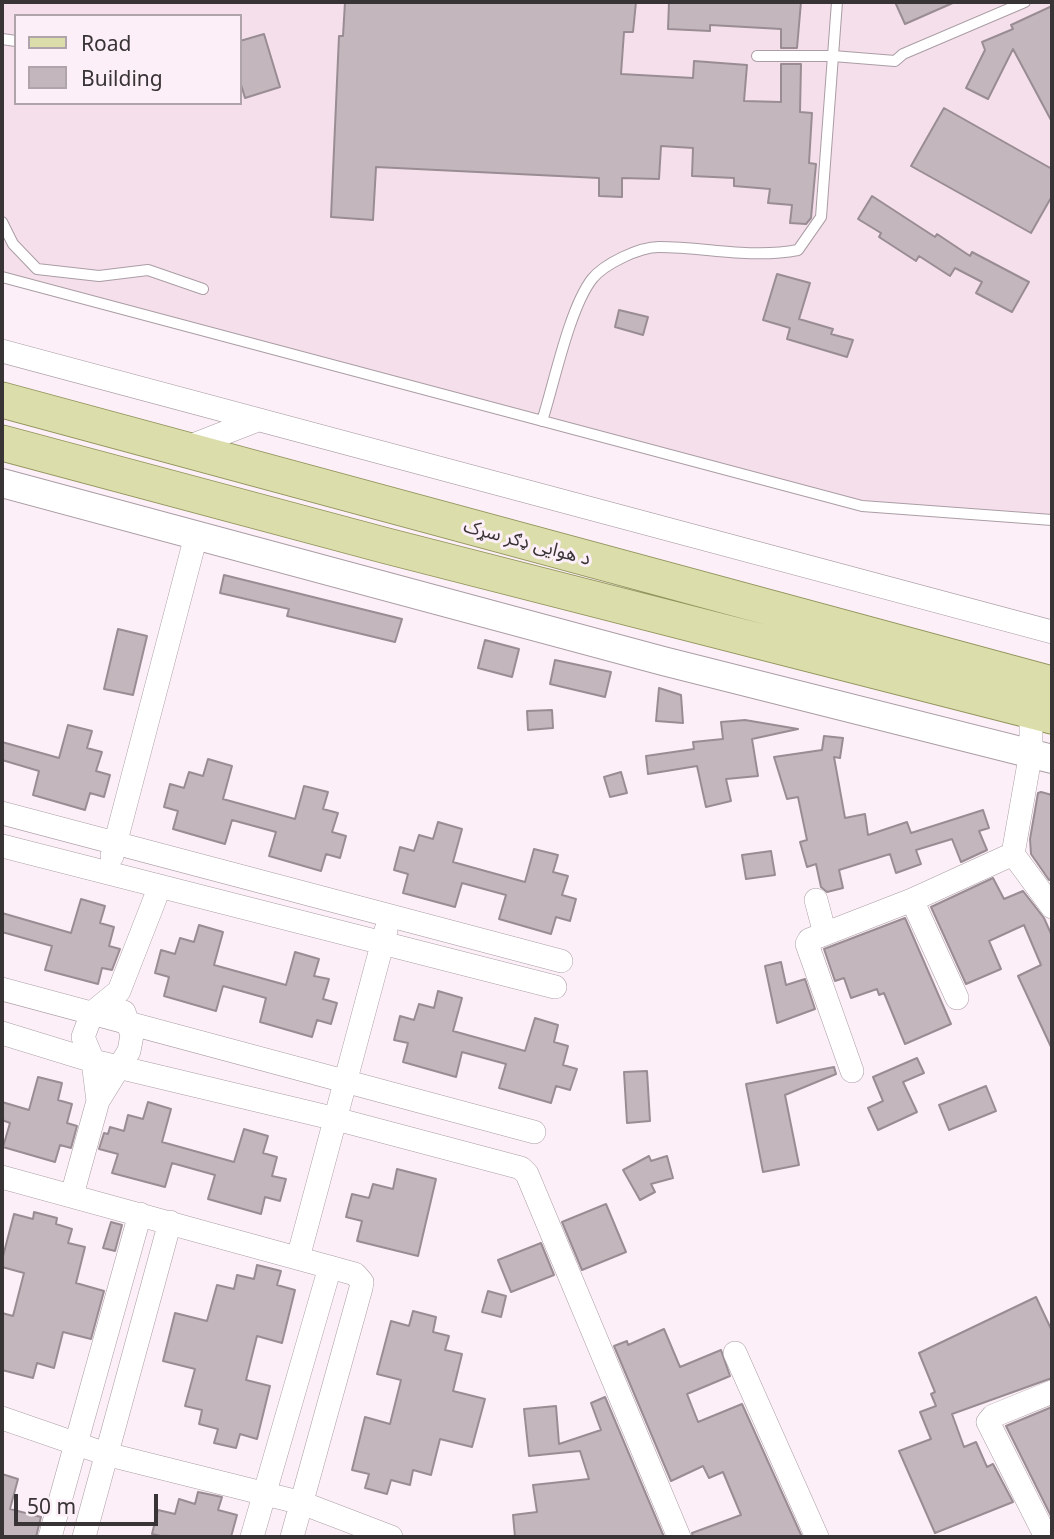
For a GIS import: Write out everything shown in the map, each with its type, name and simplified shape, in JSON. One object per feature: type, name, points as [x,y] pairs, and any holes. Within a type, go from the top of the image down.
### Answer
[{"type":"main road","name":"د هوایی ډګر سړک","points":[[2,400],[1045,704]]},
{"type":"main road","name":"د هوایی ډګر سړک","points":[[2,443],[387,546],[1045,704]]},
{"type":"street","points":[[2,351],[255,421],[1052,632]]},
{"type":"street","points":[[181,450],[255,421]]},
{"type":"street","points":[[2,483],[663,662],[1041,756]]},
{"type":"street","points":[[108,873],[196,536]]},
{"type":"street","points":[[376,584],[387,546]]},
{"type":"street","points":[[852,1071],[807,944],[1013,854],[1041,756],[1045,704]]},
{"type":"street","points":[[2,813],[561,961]]},
{"type":"street","points":[[2,846],[555,987]]},
{"type":"street","points":[[1013,854],[1052,907]]},
{"type":"street","points":[[98,1101],[93,1061],[83,1037],[92,1013],[119,992],[160,886]]},
{"type":"street","points":[[816,900],[825,934]]},
{"type":"street","points":[[912,900],[957,999]]},
{"type":"street","points":[[298,1258],[390,916]]},
{"type":"street","points":[[2,989],[534,1132]]},
{"type":"street","points":[[72,1195],[98,1101],[127,1056],[132,1035],[125,1021],[119,992]]},
{"type":"street","points":[[2,1033],[93,1061],[336,1119],[522,1168],[527,1174],[679,1537]]},
{"type":"street","points":[[2,1177],[355,1273],[362,1282],[292,1537]]},
{"type":"street","points":[[50,1537],[140,1214]]},
{"type":"street","points":[[84,1537],[170,1222]]},
{"type":"street","points":[[252,1537],[330,1267]]},
{"type":"street","points":[[735,1353],[817,1537]]},
{"type":"street","points":[[1046,1537],[988,1422],[993,1416],[1052,1392]]},
{"type":"street","points":[[2,1418],[106,1454],[302,1503],[391,1537]]},
{"type":"lane","points":[[542,421],[579,304],[593,278],[620,259],[655,247],[768,256],[798,250],[821,217],[836,2]]},
{"type":"lane","points":[[757,56],[833,56],[895,61],[903,54],[1025,2]]},
{"type":"lane","points":[[2,222],[13,244],[37,269],[99,276],[148,270],[203,289]]},
{"type":"lane","points":[[2,277],[862,506],[1052,520]]},
{"type":"shaded area","points":[[2,2],[1052,2],[1052,520],[862,506],[2,277]]},
{"type":"building","points":[[345,2],[636,2],[633,32],[624,32],[621,74],[693,78],[694,61],[747,65],[744,101],[781,102],[781,64],[801,64],[800,112],[812,113],[809,163],[816,164],[811,218],[806,224],[790,223],[792,205],[768,203],[770,189],[734,186],[734,178],[692,176],[693,148],[661,146],[659,179],[622,178],[622,197],[599,196],[599,178],[376,167],[373,220],[331,217],[339,36],[343,36]]},
{"type":"building","points":[[669,2],[801,2],[797,48],[781,48],[781,29],[710,25],[710,31],[668,29]]},
{"type":"building","points":[[895,2],[955,2],[905,24]]},
{"type":"building","points":[[1052,6],[1052,122],[1013,49],[988,99],[966,88],[985,50],[982,42],[1013,29],[1011,25]]},
{"type":"building","points":[[264,34],[280,87],[245,98],[242,88],[242,40]]},
{"type":"building","points":[[944,108],[1052,169],[1052,196],[1031,233],[911,166]]},
{"type":"building","points":[[872,196],[935,237],[937,234],[970,256],[972,252],[1029,282],[1012,312],[976,293],[982,282],[955,268],[950,276],[919,256],[916,261],[879,237],[881,233],[858,219]]},
{"type":"building","points":[[777,274],[810,283],[799,319],[833,329],[831,334],[853,340],[847,357],[787,339],[790,328],[763,320]]},
{"type":"building","points":[[619,310],[648,317],[643,335],[615,327]]},
{"type":"building","points":[[224,575],[402,619],[395,642],[287,616],[289,609],[220,593]]},
{"type":"building","points":[[118,629],[147,636],[133,695],[104,689]]},
{"type":"building","points":[[485,640],[519,649],[512,677],[478,668]]},
{"type":"building","points":[[555,660],[611,672],[605,697],[550,684]]},
{"type":"building","points":[[659,688],[681,695],[683,723],[656,721]]},
{"type":"building","points":[[552,710],[553,728],[528,730],[527,711]]},
{"type":"building","points":[[745,720],[798,729],[752,739],[758,776],[726,779],[731,801],[706,807],[697,766],[648,774],[646,756],[694,749],[693,742],[723,739],[721,722]]},
{"type":"building","points":[[68,725],[92,731],[87,748],[102,752],[96,771],[110,775],[104,797],[90,793],[85,810],[33,795],[39,771],[2,760],[2,742],[59,758]]},
{"type":"building","points":[[824,736],[843,738],[840,758],[834,757],[845,818],[865,814],[868,835],[907,822],[911,833],[983,810],[989,828],[979,831],[987,850],[961,862],[952,839],[916,850],[921,864],[896,873],[890,854],[839,870],[843,888],[827,892],[821,887],[816,864],[807,867],[800,842],[807,840],[798,797],[787,799],[774,757],[822,750]]},
{"type":"building","points":[[208,759],[232,766],[223,799],[295,819],[304,786],[328,792],[323,809],[338,813],[332,832],[346,836],[340,858],[326,854],[321,871],[269,856],[276,832],[232,820],[225,844],[173,829],[178,811],[164,807],[170,784],[184,788],[189,772],[203,776]]},
{"type":"building","points":[[621,772],[627,793],[610,797],[604,777]]},
{"type":"building","points":[[1038,793],[1052,795],[1052,879],[1049,880],[1031,854],[1030,839]]},
{"type":"building","points":[[438,822],[462,829],[453,862],[525,882],[534,849],[558,855],[553,872],[568,876],[562,895],[576,899],[570,921],[556,917],[551,934],[499,919],[506,895],[462,883],[455,907],[403,893],[408,874],[394,870],[400,847],[414,851],[419,835],[433,839]]},
{"type":"building","points":[[771,851],[775,875],[746,879],[742,855]]},
{"type":"building","points":[[993,878],[1004,899],[1023,891],[1044,918],[1052,936],[1052,1049],[1018,976],[1041,965],[1024,925],[989,941],[1001,969],[966,984],[931,907]]},
{"type":"building","points":[[81,899],[105,906],[100,923],[114,927],[109,946],[120,949],[112,970],[102,968],[98,984],[45,970],[52,946],[2,932],[2,913],[71,933]]},
{"type":"building","points":[[905,918],[951,1024],[905,1044],[884,993],[879,995],[877,989],[851,998],[844,978],[835,981],[824,949]]},
{"type":"building","points":[[199,925],[223,932],[214,965],[286,985],[295,952],[319,959],[314,976],[329,979],[323,999],[337,1003],[331,1024],[317,1020],[312,1037],[260,1022],[266,998],[223,986],[216,1011],[164,996],[169,977],[155,973],[161,950],[175,954],[180,938],[194,942]]},
{"type":"building","points":[[781,962],[786,985],[805,979],[815,1009],[777,1023],[765,966]]},
{"type":"building","points":[[438,991],[462,998],[453,1031],[525,1051],[535,1018],[558,1025],[554,1042],[568,1046],[563,1065],[577,1069],[570,1090],[556,1086],[551,1103],[499,1088],[506,1064],[462,1052],[456,1077],[403,1062],[408,1043],[394,1040],[400,1016],[414,1020],[419,1004],[434,1008]]},
{"type":"building","points":[[917,1058],[924,1073],[903,1082],[917,1112],[878,1130],[868,1108],[883,1101],[873,1077]]},
{"type":"building","points":[[834,1067],[836,1074],[785,1095],[799,1165],[763,1172],[746,1084]]},
{"type":"building","points":[[647,1071],[650,1121],[627,1123],[624,1072]]},
{"type":"building","points":[[38,1077],[62,1083],[58,1100],[72,1104],[67,1123],[77,1126],[71,1148],[60,1145],[55,1162],[3,1147],[10,1123],[2,1120],[2,1102],[29,1110]]},
{"type":"building","points":[[986,1086],[996,1111],[949,1130],[939,1105]]},
{"type":"building","points":[[148,1102],[171,1109],[162,1142],[234,1162],[244,1129],[268,1136],[263,1153],[277,1157],[272,1176],[286,1179],[280,1201],[265,1197],[261,1214],[208,1199],[215,1175],[172,1163],[165,1187],[112,1173],[118,1154],[99,1149],[104,1133],[108,1134],[110,1127],[124,1131],[128,1115],[143,1119]]},
{"type":"building","points":[[649,1156],[651,1161],[667,1156],[673,1178],[651,1184],[655,1192],[640,1200],[623,1170]]},
{"type":"building","points":[[397,1169],[436,1179],[418,1256],[357,1241],[362,1221],[346,1217],[352,1194],[369,1198],[373,1184],[393,1189]]},
{"type":"building","points":[[606,1204],[626,1252],[582,1270],[562,1222]]},
{"type":"building","points":[[34,1212],[57,1218],[56,1224],[72,1229],[68,1243],[85,1247],[76,1283],[104,1291],[91,1339],[63,1332],[54,1368],[37,1363],[33,1378],[2,1370],[2,1313],[13,1316],[24,1273],[2,1267],[2,1260],[14,1214],[33,1219]]},
{"type":"building","points":[[111,1222],[122,1225],[115,1251],[103,1248]]},
{"type":"building","points":[[541,1243],[554,1275],[511,1292],[498,1260]]},
{"type":"building","points":[[257,1265],[281,1271],[277,1285],[295,1290],[282,1343],[257,1336],[246,1380],[270,1386],[257,1439],[240,1434],[236,1448],[214,1443],[218,1429],[199,1424],[202,1410],[185,1406],[195,1369],[163,1361],[175,1313],[207,1321],[217,1285],[234,1289],[237,1275],[254,1279]]},
{"type":"building","points":[[488,1291],[506,1296],[501,1317],[482,1312]]},
{"type":"building","points":[[1036,1297],[1052,1331],[1052,1378],[952,1414],[964,1447],[976,1442],[987,1467],[993,1464],[1013,1502],[935,1533],[899,1451],[931,1439],[920,1412],[936,1406],[931,1394],[935,1392],[919,1353]]},
{"type":"building","points":[[413,1311],[436,1317],[433,1332],[449,1336],[445,1350],[462,1354],[453,1391],[485,1399],[472,1447],[440,1439],[431,1475],[413,1470],[410,1485],[391,1480],[387,1494],[365,1488],[369,1474],[352,1470],[365,1417],[390,1424],[401,1380],[377,1374],[391,1321],[409,1326]]},
{"type":"building","points":[[664,1329],[680,1367],[721,1350],[730,1376],[687,1394],[698,1422],[742,1404],[802,1537],[693,1537],[692,1533],[741,1515],[723,1472],[709,1478],[703,1466],[671,1481],[614,1346],[627,1341],[628,1345]]},
{"type":"building","points":[[605,1397],[664,1537],[515,1537],[513,1515],[537,1512],[533,1485],[589,1479],[580,1451],[529,1456],[524,1409],[556,1406],[559,1444],[601,1430],[591,1403]]},
{"type":"building","points":[[1052,1407],[1052,1518],[1006,1426]]},
{"type":"building","points":[[2,1474],[18,1479],[10,1509],[41,1517],[36,1537],[2,1537]]},
{"type":"building","points":[[198,1492],[222,1497],[218,1510],[237,1515],[231,1537],[165,1537],[152,1534],[158,1510],[175,1514],[179,1499],[195,1504]]}]
